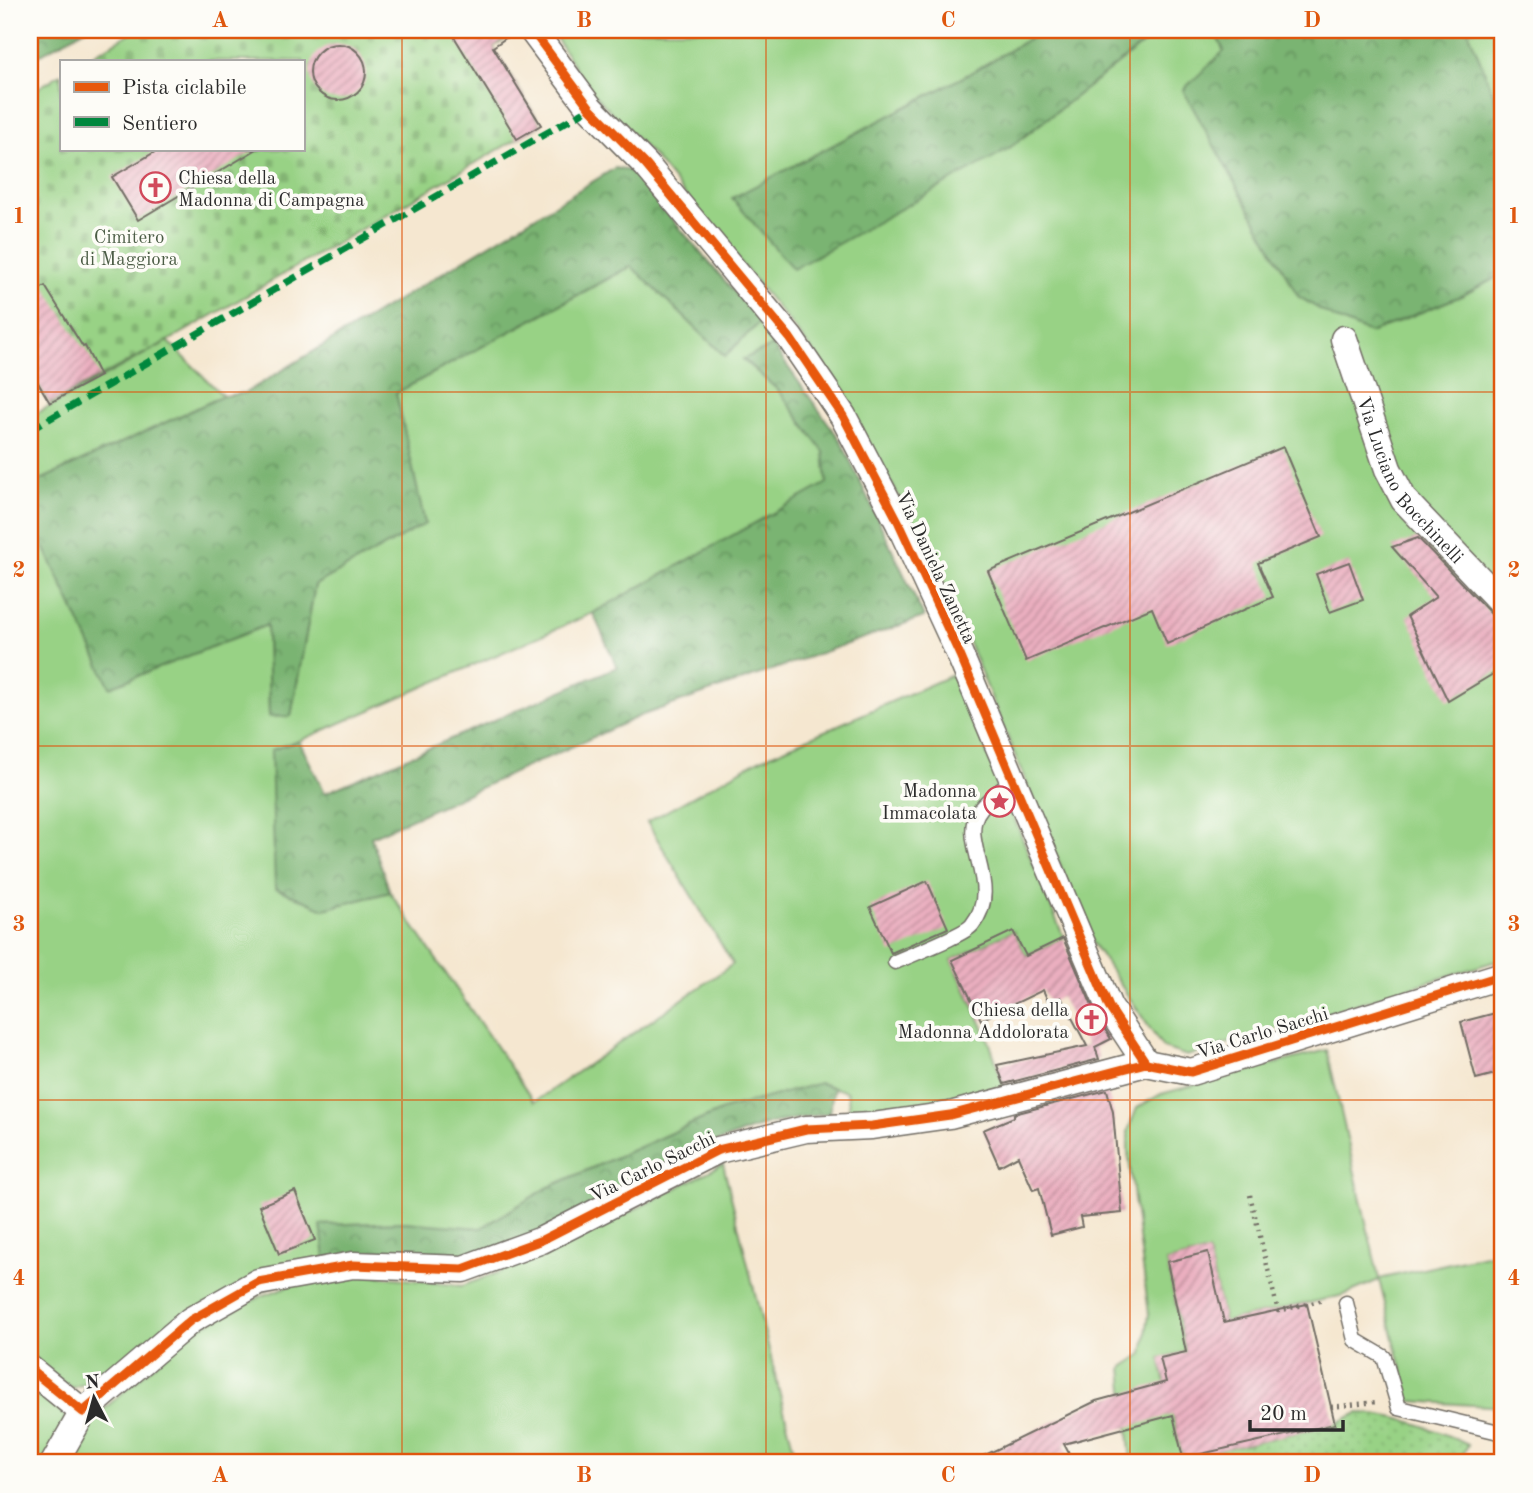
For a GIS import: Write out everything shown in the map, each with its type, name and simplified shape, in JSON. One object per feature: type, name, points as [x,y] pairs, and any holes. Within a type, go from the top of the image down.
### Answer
[{"type":"street","name":"Via Daniela Zanetta","points":[[532,30],[590,108],[646,165],[790,338],[843,416],[899,523],[1013,780],[1109,1007],[1146,1063]]},
{"type":"street","name":"Via Luciano Bocchinelli","points":[[1344,340],[1388,469],[1404,500],[1503,604]]},
{"type":"street","name":"Via Carlo Sacchi","points":[[54,1463],[83,1412],[191,1320],[258,1282],[353,1265],[463,1269],[541,1240],[718,1150],[806,1129],[872,1126],[950,1115],[1146,1063],[1191,1072],[1503,975]]},
{"type":"street","points":[[30,1369],[83,1412]]},
{"type":"lane","points":[[895,962],[971,927],[985,902],[984,873],[972,836],[979,810],[1013,780]]},
{"type":"lane","points":[[1346,1303],[1356,1340],[1384,1357],[1399,1408],[1503,1433]]},
{"type":"path","points":[[1250,1195],[1278,1311],[1343,1295],[1346,1303]]},
{"type":"path","points":[[1331,1407],[1397,1401]]},
{"type":"green space","points":[[30,30],[84,30],[34,58],[30,53]]},
{"type":"green space","name":"Cimitero di Maggiora","points":[[136,30],[506,30],[510,37],[493,47],[541,125],[168,341],[50,403],[30,369],[30,93],[60,75],[60,150],[304,150],[304,60],[85,60]]},
{"type":"green space","points":[[551,30],[1044,30],[967,75],[1008,149],[1143,44],[1174,30],[1214,30],[1224,51],[1298,296],[1336,319],[1370,333],[1463,295],[1503,274],[1503,959],[1187,1056],[1163,1048],[1092,942],[931,551],[860,430],[834,377],[654,157],[588,88]]},
{"type":"green space","points":[[1044,30],[1174,30],[1143,44],[1008,149],[793,269],[732,198],[967,75]]},
{"type":"green space","points":[[1214,30],[1468,30],[1503,119],[1503,274],[1463,295],[1370,333],[1336,319],[1298,296],[1183,90],[1224,51]]},
{"type":"green space","points":[[1468,30],[1503,30],[1503,119]]},
{"type":"green space","points":[[615,168],[631,171],[760,322],[725,356],[631,266],[396,393],[425,524],[315,585],[291,716],[269,717],[267,625],[110,687],[30,517],[30,485],[223,396],[245,393]]},
{"type":"green space","points":[[632,266],[725,356],[760,322],[773,346],[743,360],[779,391],[824,452],[828,483],[593,613],[299,741],[271,750],[324,909],[390,892],[534,1102],[733,964],[647,822],[759,760],[954,674],[1064,938],[1026,956],[1013,931],[952,960],[988,1038],[1006,1092],[878,1120],[850,1112],[847,1092],[820,1083],[723,1110],[547,1188],[481,1229],[404,1222],[321,1225],[325,1258],[103,1378],[72,1388],[49,1373],[30,1353],[30,517],[110,686],[267,625],[269,717],[291,716],[315,585],[425,524],[396,393]]},
{"type":"green space","points":[[168,341],[223,396],[30,485],[30,417]]},
{"type":"green space","points":[[773,346],[841,441],[924,617],[640,716],[371,837],[390,892],[324,909],[275,888],[271,750],[299,741],[325,793],[617,667],[593,613],[827,483],[824,452],[779,391],[743,359]]},
{"type":"green space","points":[[1327,1050],[1379,1279],[1503,1251],[1503,1407],[1410,1401],[1379,1280],[1344,1295],[1224,1322],[1208,1252],[1167,1262],[1186,1352],[1160,1358],[1183,1458],[1177,1463],[1131,1463],[1122,1368],[1143,1354],[1149,1314],[1128,1152],[1128,1131],[1137,1108],[1161,1094]]},
{"type":"green space","points":[[820,1083],[834,1088],[829,1113],[768,1124],[714,1143],[542,1231],[455,1262],[325,1258],[321,1225],[404,1222],[481,1228],[547,1188],[723,1110]]},
{"type":"green space","points":[[723,1164],[797,1463],[71,1463],[96,1416],[193,1331],[262,1296],[294,1284],[354,1273],[462,1286],[548,1254]]},
{"type":"green space","points":[[30,1380],[69,1420],[44,1463],[30,1463]]},
{"type":"green space","points":[[1358,1413],[1415,1423],[1468,1445],[1458,1463],[1177,1463],[1183,1458],[1335,1424]]},
{"type":"building","points":[[450,30],[517,30],[493,47],[541,125],[517,139]]},
{"type":"building","points":[[333,44],[343,44],[358,52],[364,61],[364,83],[358,92],[343,100],[333,100],[315,88],[310,77],[310,67],[322,49]]},
{"type":"building","name":"Chiesa della Madonna di Campagna","points":[[158,150],[255,150],[138,220],[112,177]]},
{"type":"building","points":[[45,286],[83,347],[85,346],[100,376],[50,403],[30,369],[30,295]]},
{"type":"building","points":[[1283,447],[1321,537],[1258,563],[1273,597],[1167,644],[1152,608],[1026,661],[988,571]]},
{"type":"building","points":[[1418,538],[1492,615],[1503,619],[1503,668],[1448,701],[1407,616],[1436,597],[1392,547]]},
{"type":"building","points":[[1349,562],[1363,600],[1330,612],[1316,574]]},
{"type":"building","points":[[927,881],[948,928],[891,953],[870,907]]},
{"type":"building","points":[[1013,931],[1026,956],[1063,938],[1095,1013],[1111,1039],[1095,1047],[1099,1059],[1004,1084],[997,1065],[1087,1046],[1061,997],[1049,1003],[1043,990],[981,1020],[952,960]]},
{"type":"building","points":[[1503,1011],[1503,1072],[1476,1079],[1461,1022]]},
{"type":"building","points":[[1107,1090],[1113,1112],[1122,1213],[1080,1217],[1082,1227],[1051,1235],[1039,1188],[1033,1190],[1018,1156],[999,1166],[983,1130],[1014,1117],[1014,1114]]},
{"type":"building","points":[[295,1191],[315,1240],[279,1254],[259,1206]]},
{"type":"building","points":[[1208,1252],[1224,1322],[1307,1304],[1335,1424],[1183,1458],[1173,1415],[1064,1444],[1074,1463],[969,1463],[1096,1401],[1166,1382],[1160,1358],[1186,1352],[1167,1262]]},
{"type":"marked path","points":[[30,430],[590,108]]},
{"type":"cycle path","points":[[532,30],[590,108],[646,165],[790,338],[843,416],[899,523],[960,655],[1109,1007],[1146,1063]]},
{"type":"cycle path","points":[[30,1369],[83,1412],[191,1320],[258,1282],[353,1265],[463,1269],[542,1240],[718,1150],[806,1129],[872,1126],[950,1115],[1146,1063],[1191,1072],[1503,975]]},
{"type":"place","name":"Chiesa della Madonna di Campagna","points":[[155,188]]},
{"type":"place","name":"Madonna Immacolata","points":[[1000,801]]},
{"type":"place","name":"Chiesa della Madonna Addolorata","points":[[1092,1020]]}]
